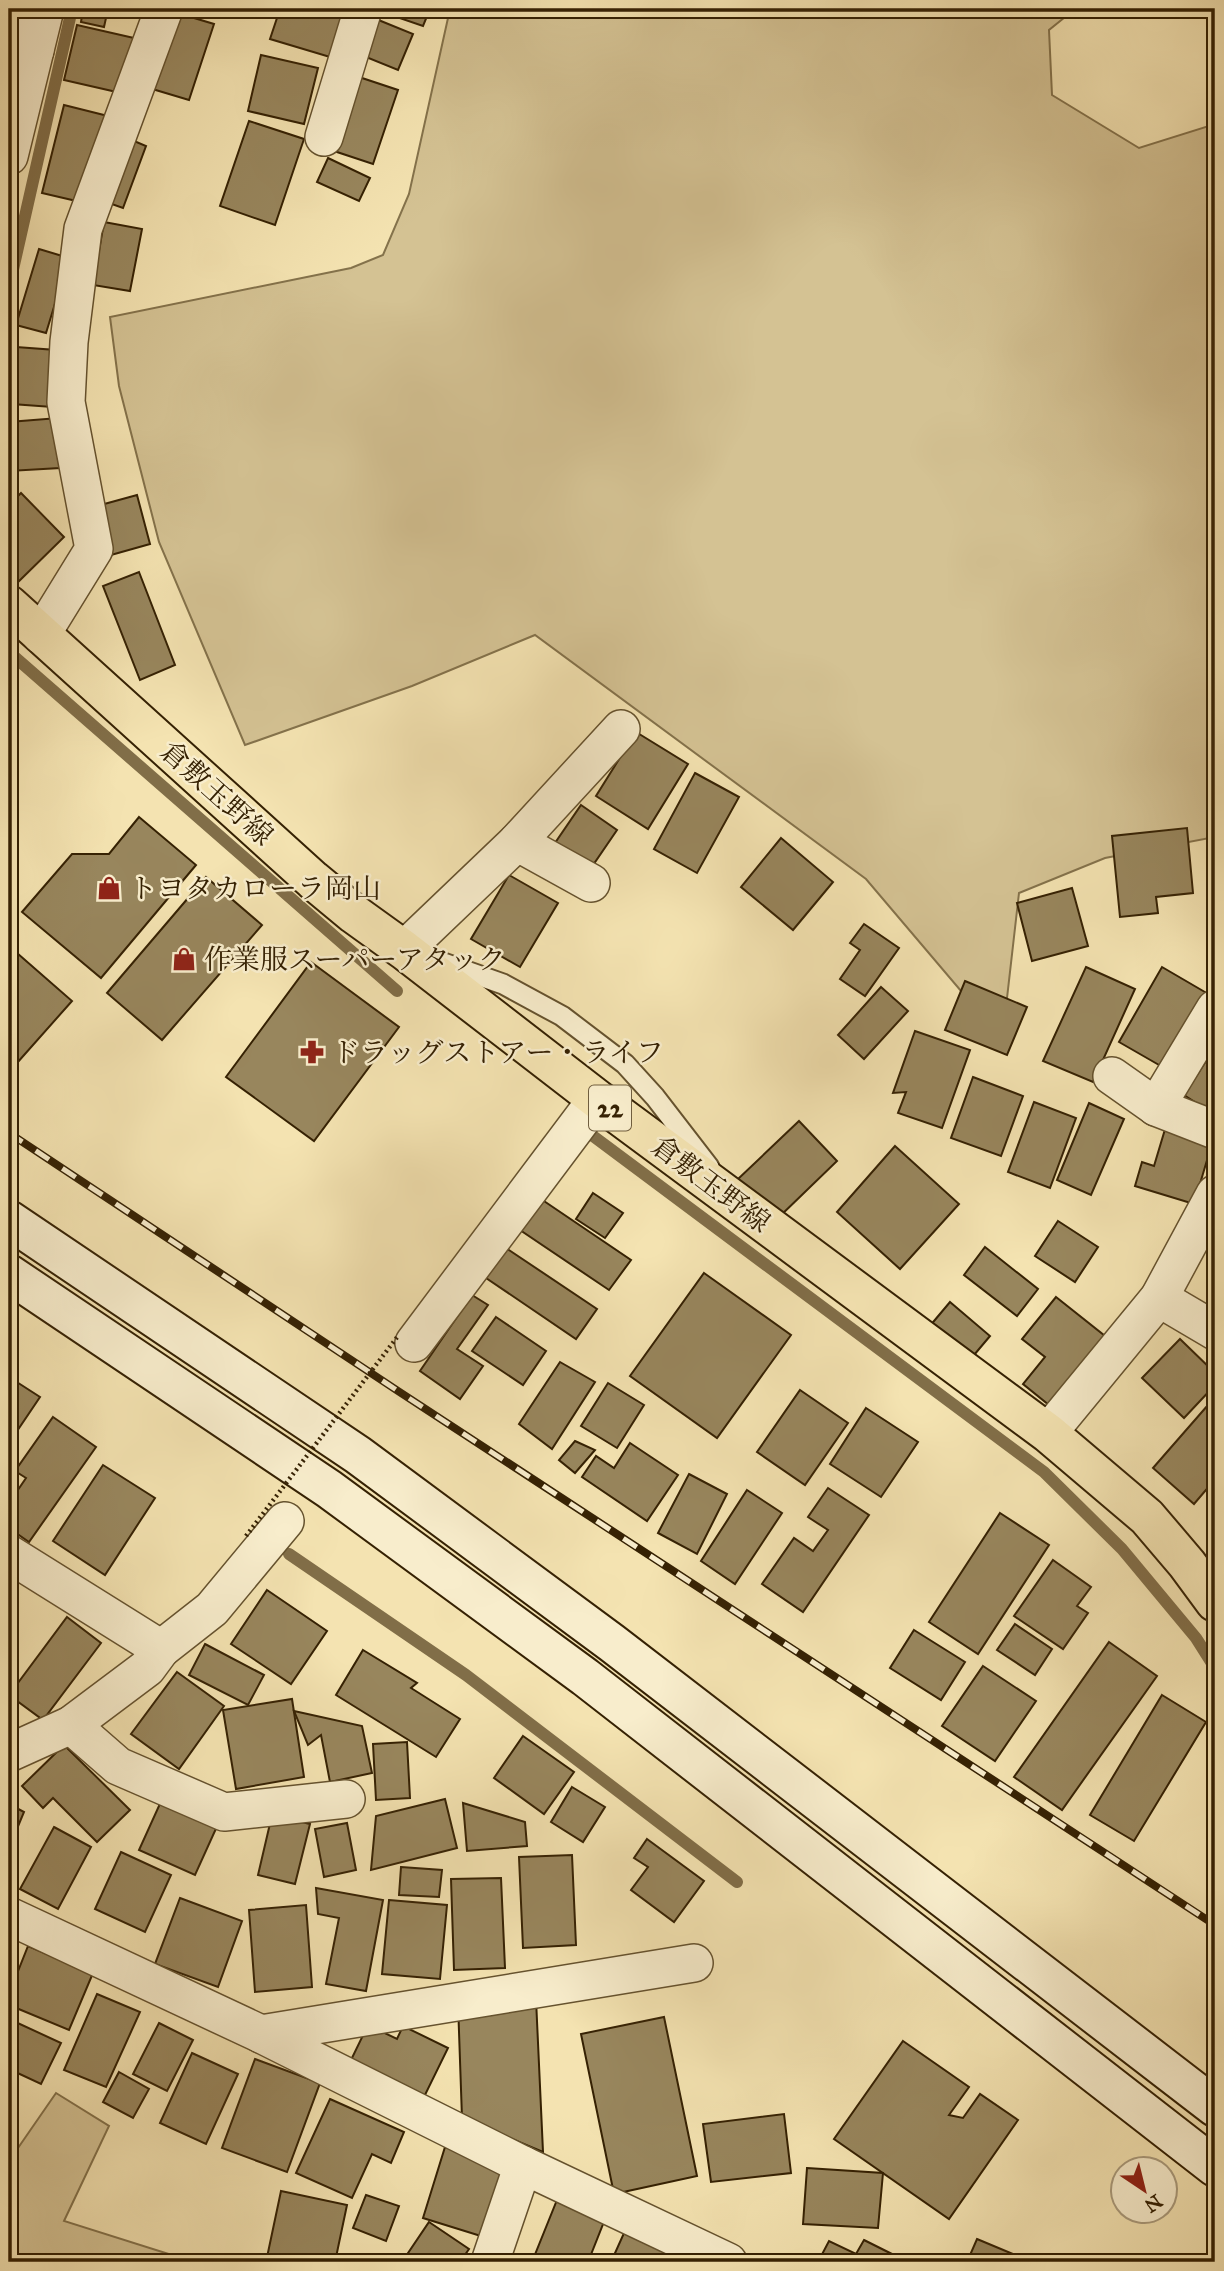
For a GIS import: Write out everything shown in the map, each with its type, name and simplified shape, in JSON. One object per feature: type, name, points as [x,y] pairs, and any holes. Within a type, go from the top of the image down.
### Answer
[{"type":"main road","name":"倉敷玉野線","points":[[9,605],[354,914],[597,1099],[1048,1433],[1147,1517],[1215,1602]]},
{"type":"street","points":[[9,156],[45,9]]},
{"type":"street","points":[[41,635],[94,549],[66,402],[69,342],[83,229],[164,9]]},
{"type":"street","points":[[324,137],[363,9]]},
{"type":"street","points":[[9,26],[36,51]]},
{"type":"street","points":[[404,950],[517,842],[621,729]]},
{"type":"street","points":[[517,842],[591,883]]},
{"type":"street","points":[[1156,1107],[1215,1009]]},
{"type":"street","points":[[1112,1076],[1156,1107],[1215,1130]]},
{"type":"street","points":[[406,1340],[597,1099]]},
{"type":"street","points":[[1048,1433],[1159,1298],[1215,1194]]},
{"type":"street","points":[[9,1220],[358,1454],[634,1659],[1215,2107]]},
{"type":"street","points":[[9,1274],[329,1489],[574,1669],[1215,2167]]},
{"type":"street","points":[[1159,1298],[1215,1331]]},
{"type":"street","points":[[9,1753],[71,1725],[147,1668],[161,1649],[212,1609],[285,1521]]},
{"type":"street","points":[[9,1554],[161,1649]]},
{"type":"street","points":[[71,1725],[118,1766],[224,1812],[346,1799]]},
{"type":"street","points":[[9,1916],[729,2262]]},
{"type":"street","points":[[261,2035],[694,1963]]},
{"type":"street","points":[[490,2262],[523,2165]]},
{"type":"lane","points":[[404,950],[502,984],[562,1016],[625,1064],[655,1097],[739,1205]]},
{"type":"path","points":[[246,1536],[406,1340]]},
{"type":"shaded area","points":[[450,9],[1075,9],[1049,30],[1052,95],[1139,148],[1215,124],[1215,837],[1105,858],[1019,893],[1007,998],[978,1011],[866,879],[535,635],[412,686],[245,745],[159,542],[119,386],[110,317],[351,268],[383,255],[409,194]]},
{"type":"shaded area","points":[[56,2093],[109,2126],[64,2221],[194,2262],[9,2262],[9,2161]]},
{"type":"building","points":[[83,9],[108,9],[104,27],[81,22]]},
{"type":"building","points":[[280,9],[345,9],[330,57],[270,39]]},
{"type":"building","points":[[430,9],[423,26],[379,11]]},
{"type":"building","points":[[174,12],[214,24],[189,100],[149,88]]},
{"type":"building","points":[[376,19],[413,34],[398,70],[361,55]]},
{"type":"building","points":[[77,25],[134,38],[121,93],[64,80]]},
{"type":"building","points":[[261,55],[318,68],[304,124],[248,111]]},
{"type":"building","points":[[353,75],[398,90],[373,164],[328,149]]},
{"type":"building","points":[[64,105],[108,116],[85,203],[42,193]]},
{"type":"building","points":[[249,121],[304,139],[275,225],[220,206]]},
{"type":"building","points":[[127,138],[146,146],[123,208],[103,201]]},
{"type":"building","points":[[328,158],[370,178],[359,201],[317,182]]},
{"type":"building","points":[[104,222],[142,229],[130,291],[93,285]]},
{"type":"building","points":[[39,249],[69,258],[46,333],[16,325]]},
{"type":"building","points":[[16,347],[56,350],[52,407],[12,404]]},
{"type":"building","points":[[58,418],[60,468],[9,471],[9,422]]},
{"type":"building","points":[[21,493],[64,537],[14,586],[9,581],[9,505]]},
{"type":"building","points":[[137,495],[150,544],[111,555],[97,506]]},
{"type":"building","points":[[139,572],[175,665],[140,680],[103,586]]},
{"type":"building","points":[[636,732],[688,764],[648,829],[596,796]]},
{"type":"building","points":[[695,773],[739,797],[697,873],[654,849]]},
{"type":"building","points":[[581,805],[617,830],[591,868],[555,843]]},
{"type":"building","name":"トヨタカローラ岡山","points":[[139,817],[196,865],[101,978],[22,912],[72,854],[109,854]]},
{"type":"building","points":[[1187,828],[1193,893],[1156,897],[1158,913],[1120,917],[1112,836]]},
{"type":"building","points":[[781,838],[833,882],[793,930],[741,887]]},
{"type":"building","points":[[509,875],[558,903],[520,967],[471,939]]},
{"type":"building","name":"作業服スーパーアタック","points":[[206,877],[262,925],[162,1040],[107,993]]},
{"type":"building","points":[[1072,888],[1088,946],[1032,961],[1017,903]]},
{"type":"building","points":[[864,924],[899,948],[865,996],[840,979],[860,950],[850,943]]},
{"type":"building","points":[[9,946],[72,1001],[9,1072]]},
{"type":"building","name":"ドラッグストアー・ライフ","points":[[311,962],[399,1027],[314,1141],[226,1077]]},
{"type":"building","points":[[1086,967],[1135,989],[1093,1082],[1043,1061]]},
{"type":"building","points":[[1162,967],[1210,995],[1166,1069],[1119,1042]]},
{"type":"building","points":[[965,981],[1027,1007],[1007,1055],[945,1030]]},
{"type":"building","points":[[881,987],[908,1011],[864,1059],[838,1035]]},
{"type":"building","points":[[915,1031],[970,1050],[942,1128],[898,1113],[906,1092],[893,1093]]},
{"type":"building","points":[[1215,1047],[1215,1115],[1184,1095]]},
{"type":"building","points":[[973,1077],[1023,1096],[1001,1156],[951,1138]]},
{"type":"building","points":[[1034,1102],[1076,1118],[1050,1188],[1008,1172]]},
{"type":"building","points":[[1089,1103],[1124,1119],[1091,1195],[1057,1180]]},
{"type":"building","points":[[799,1121],[837,1161],[777,1219],[738,1179]]},
{"type":"building","points":[[1166,1126],[1213,1140],[1194,1204],[1135,1186],[1142,1162],[1154,1166]]},
{"type":"building","points":[[895,1146],[959,1204],[900,1269],[837,1212]]},
{"type":"building","points":[[593,1193],[623,1213],[605,1238],[576,1219]]},
{"type":"building","points":[[538,1197],[631,1260],[609,1290],[517,1228]]},
{"type":"building","points":[[1058,1221],[1098,1247],[1075,1282],[1035,1256]]},
{"type":"building","points":[[985,1247],[1038,1289],[1017,1316],[964,1275]]},
{"type":"building","points":[[506,1248],[597,1309],[576,1339],[486,1278]]},
{"type":"building","points":[[1215,1265],[1215,1280],[1208,1275]]},
{"type":"building","points":[[704,1273],[791,1335],[717,1438],[630,1376]]},
{"type":"building","points":[[472,1295],[488,1305],[457,1349],[483,1366],[460,1399],[420,1371]]},
{"type":"building","points":[[1056,1297],[1105,1336],[1049,1405],[1023,1384],[1045,1357],[1022,1339]]},
{"type":"building","points":[[950,1302],[990,1336],[969,1361],[929,1327]]},
{"type":"building","points":[[496,1317],[546,1351],[523,1385],[472,1351]]},
{"type":"building","points":[[1180,1339],[1215,1373],[1215,1385],[1184,1418],[1142,1378]]},
{"type":"building","points":[[560,1362],[595,1382],[552,1449],[519,1424]]},
{"type":"building","points":[[9,1377],[40,1397],[9,1443]]},
{"type":"building","points":[[608,1383],[644,1405],[617,1448],[581,1426]]},
{"type":"building","points":[[800,1390],[848,1423],[805,1485],[757,1452]]},
{"type":"building","points":[[1215,1397],[1215,1488],[1211,1484],[1194,1504],[1153,1468]]},
{"type":"building","points":[[866,1408],[918,1442],[881,1497],[830,1464]]},
{"type":"building","points":[[53,1417],[96,1447],[29,1542],[9,1528],[9,1503],[26,1478],[15,1471]]},
{"type":"building","points":[[575,1441],[595,1450],[575,1473],[559,1460]]},
{"type":"building","points":[[630,1443],[678,1475],[647,1521],[582,1477],[596,1456],[614,1468]]},
{"type":"building","points":[[103,1465],[155,1498],[105,1575],[53,1541]]},
{"type":"building","points":[[689,1474],[727,1494],[697,1554],[658,1533]]},
{"type":"building","points":[[828,1488],[869,1515],[803,1612],[762,1584],[794,1538],[813,1551],[828,1530],[808,1517]]},
{"type":"building","points":[[747,1490],[782,1513],[735,1584],[701,1561]]},
{"type":"building","points":[[1000,1513],[1049,1545],[978,1654],[929,1622]]},
{"type":"building","points":[[1053,1560],[1091,1587],[1077,1606],[1088,1613],[1063,1649],[1014,1616]]},
{"type":"building","points":[[267,1590],[327,1631],[291,1684],[231,1644]]},
{"type":"building","points":[[67,1617],[101,1643],[43,1720],[9,1695]]},
{"type":"building","points":[[1015,1624],[1052,1649],[1035,1675],[997,1650]]},
{"type":"building","points":[[914,1630],[965,1662],[941,1700],[890,1668]]},
{"type":"building","points":[[1109,1642],[1157,1676],[1062,1810],[1014,1777]]},
{"type":"building","points":[[205,1644],[264,1675],[248,1705],[189,1675]]},
{"type":"building","points":[[363,1650],[417,1683],[411,1688],[460,1719],[436,1757],[336,1695]]},
{"type":"building","points":[[983,1666],[1036,1701],[995,1761],[942,1726]]},
{"type":"building","points":[[177,1672],[224,1706],[179,1769],[131,1734]]},
{"type":"building","points":[[1162,1695],[1206,1722],[1134,1841],[1090,1815]]},
{"type":"building","points":[[292,1699],[304,1777],[236,1789],[223,1710]]},
{"type":"building","points":[[294,1711],[362,1726],[372,1773],[330,1782],[321,1735],[308,1745]]},
{"type":"building","points":[[523,1736],[574,1772],[544,1814],[494,1778]]},
{"type":"building","points":[[407,1742],[410,1798],[376,1800],[373,1744]]},
{"type":"building","points":[[64,1745],[130,1810],[97,1842],[53,1798],[43,1808],[22,1786]]},
{"type":"building","points":[[572,1787],[605,1807],[583,1842],[551,1822]]},
{"type":"building","points":[[163,1797],[219,1822],[195,1875],[139,1850]]},
{"type":"building","points":[[445,1799],[457,1848],[371,1870],[376,1816]]},
{"type":"building","points":[[463,1803],[525,1822],[527,1846],[467,1851]]},
{"type":"building","points":[[9,1804],[24,1812],[9,1848]]},
{"type":"building","points":[[272,1815],[310,1824],[295,1884],[258,1875]]},
{"type":"building","points":[[347,1823],[356,1870],[324,1877],[315,1829]]},
{"type":"building","points":[[54,1827],[91,1847],[58,1909],[20,1889]]},
{"type":"building","points":[[647,1839],[704,1881],[674,1922],[631,1890],[648,1867],[634,1858]]},
{"type":"building","points":[[121,1852],[171,1875],[145,1932],[95,1909]]},
{"type":"building","points":[[572,1855],[576,1945],[523,1948],[519,1857]]},
{"type":"building","points":[[401,1867],[442,1870],[439,1897],[399,1895]]},
{"type":"building","points":[[501,1878],[505,1968],[454,1970],[451,1879]]},
{"type":"building","points":[[316,1888],[383,1900],[366,1991],[326,1984],[339,1918],[318,1914]]},
{"type":"building","points":[[180,1898],[242,1921],[218,1987],[155,1964]]},
{"type":"building","points":[[389,1900],[447,1905],[440,1979],[382,1974]]},
{"type":"building","points":[[306,1905],[312,1987],[255,1992],[249,1910]]},
{"type":"building","points":[[28,1946],[93,1973],[69,2030],[9,2005],[9,1994]]},
{"type":"building","points":[[97,1994],[140,2012],[106,2087],[64,2070]]},
{"type":"building","points":[[536,1999],[543,2152],[462,2118],[458,2003]]},
{"type":"building","points":[[664,2017],[697,2176],[614,2194],[581,2034]]},
{"type":"building","points":[[9,2019],[61,2043],[41,2084],[9,2069]]},
{"type":"building","points":[[159,2023],[193,2040],[167,2091],[133,2074]]},
{"type":"building","points":[[368,2025],[397,2039],[403,2026],[448,2048],[424,2097],[350,2062]]},
{"type":"building","points":[[903,2041],[969,2087],[949,2115],[963,2118],[980,2094],[1018,2120],[949,2219],[834,2139]]},
{"type":"building","points":[[192,2053],[238,2074],[206,2144],[160,2123]]},
{"type":"building","points":[[255,2059],[320,2083],[287,2172],[222,2148]]},
{"type":"building","points":[[119,2072],[149,2089],[133,2118],[103,2102]]},
{"type":"building","points":[[330,2099],[404,2132],[391,2163],[372,2154],[352,2198],[296,2173]]},
{"type":"building","points":[[784,2114],[791,2173],[711,2182],[703,2124]]},
{"type":"building","points":[[445,2147],[506,2165],[484,2237],[423,2218]]},
{"type":"building","points":[[807,2168],[883,2173],[878,2228],[803,2224]]},
{"type":"building","points":[[561,2190],[609,2209],[588,2262],[532,2262]]},
{"type":"building","points":[[281,2191],[347,2205],[335,2262],[266,2262]]},
{"type":"building","points":[[366,2195],[399,2206],[386,2241],[353,2228]]},
{"type":"building","points":[[429,2222],[469,2249],[460,2262],[402,2262]]},
{"type":"building","points":[[624,2233],[674,2255],[671,2262],[611,2262]]},
{"type":"building","points":[[977,2239],[1032,2262],[967,2262]]},
{"type":"building","points":[[864,2240],[908,2262],[818,2262],[829,2241],[856,2254]]},
{"type":"waterway","points":[[9,287],[72,9]]},
{"type":"waterway","points":[[9,652],[397,991]]},
{"type":"waterway","points":[[593,1136],[1044,1472],[1122,1549],[1196,1638],[1215,1668]]},
{"type":"waterway","points":[[289,1554],[466,1675],[737,1882]]},
{"type":"railway","points":[[9,1133],[398,1391],[1215,1925]]},
{"type":"place","name":"トヨタカローラ岡山","points":[[109,888]]},
{"type":"place","name":"作業服スーパーアタック","points":[[184,959]]},
{"type":"place","name":"ドラッグストアー・ライフ","points":[[312,1052]]}]
